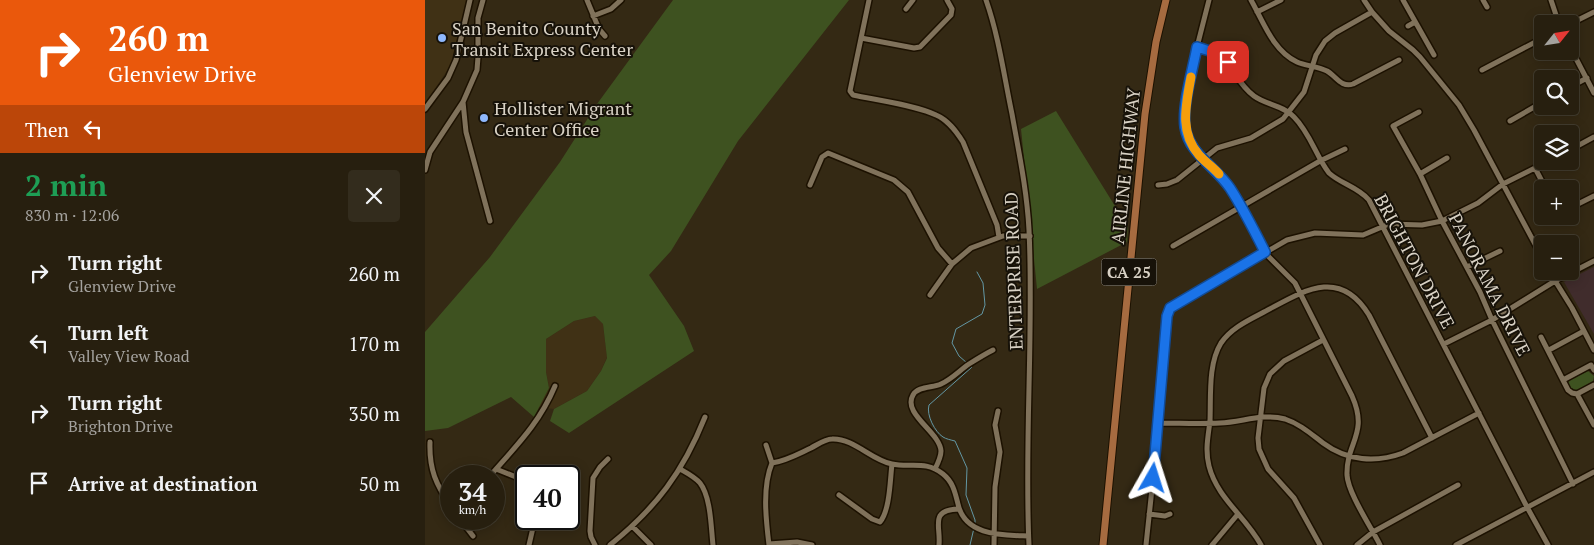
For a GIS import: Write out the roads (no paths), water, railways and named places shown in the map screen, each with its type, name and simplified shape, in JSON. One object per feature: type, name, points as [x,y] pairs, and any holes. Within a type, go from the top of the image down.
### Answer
[{"type":"main road","name":"AIRLINE HIGHWAY","points":[[1103,545],[1143,123],[1153,60],[1166,0]]},
{"type":"street","points":[[425,109],[445,83],[456,60],[470,0]]},
{"type":"street","points":[[425,170],[430,152],[463,102],[477,70],[478,18],[483,0]]},
{"type":"street","points":[[587,0],[599,29],[605,36]]},
{"type":"street","points":[[593,16],[611,9],[621,0]]},
{"type":"street","points":[[869,0],[850,92],[853,95],[923,110],[937,115],[947,122],[963,142],[997,225],[999,237]]},
{"type":"street","points":[[907,9],[913,0]]},
{"type":"street","points":[[861,38],[914,48],[920,47],[951,16],[952,9],[947,0]]},
{"type":"street","name":"ENTERPRISE ROAD","points":[[986,0],[997,35],[1017,140],[1030,236],[1029,545]]},
{"type":"street","points":[[1209,0],[1197,47],[1185,121],[1186,132],[1191,143],[1203,159],[1225,181],[1241,206],[1265,252],[1292,279],[1358,411],[1358,428],[1347,471],[1348,483],[1380,545]]},
{"type":"street","points":[[1251,0],[1275,43],[1284,54],[1297,62],[1327,71],[1343,84],[1348,86],[1399,60]]},
{"type":"street","points":[[1257,12],[1281,0]]},
{"type":"street","points":[[1364,0],[1372,12],[1389,30],[1413,50],[1454,99],[1474,130],[1534,243]]},
{"type":"street","points":[[1403,0],[1434,54]]},
{"type":"street","points":[[1483,0],[1487,8]]},
{"type":"street","points":[[1551,0],[1556,15]]},
{"type":"street","points":[[1157,186],[1177,180],[1217,148],[1251,138],[1280,122],[1304,92],[1320,48],[1329,37],[1372,12]]},
{"type":"street","points":[[1579,20],[1594,12]]},
{"type":"street","points":[[1408,26],[1415,22]]},
{"type":"street","points":[[1482,70],[1534,43]]},
{"type":"street","name":"BRIGHTON DRIVE","points":[[1197,47],[1212,51],[1224,58],[1243,85],[1254,96],[1289,112],[1302,126],[1320,161],[1331,176],[1356,188],[1369,200],[1548,545]]},
{"type":"street","points":[[1577,60],[1594,92]]},
{"type":"street","points":[[1579,82],[1587,78]]},
{"type":"street","points":[[463,102],[466,132],[490,221]]},
{"type":"street","points":[[1509,121],[1534,107]]},
{"type":"street","name":"PANORAMA DRIVE","points":[[1419,112],[1393,126],[1420,174],[1442,221],[1467,267],[1573,484]]},
{"type":"street","points":[[1579,145],[1594,137]]},
{"type":"street","points":[[1173,246],[1320,161],[1345,149]]},
{"type":"street","points":[[810,185],[822,157],[827,153],[894,180],[908,192],[938,248],[952,264]]},
{"type":"street","points":[[1420,174],[1447,158]]},
{"type":"street","points":[[1146,545],[1159,423],[1167,316],[1170,308],[1287,240],[1321,233],[1363,235],[1389,224],[1423,225],[1442,221],[1478,203],[1503,184],[1534,168]]},
{"type":"street","points":[[1579,204],[1594,196]]},
{"type":"street","points":[[930,296],[952,264],[971,248],[999,237],[1030,236]]},
{"type":"street","points":[[1467,267],[1500,251]]},
{"type":"street","points":[[1444,344],[1492,320],[1555,281],[1594,261]]},
{"type":"street","points":[[1555,281],[1572,308],[1594,350]]},
{"type":"street","points":[[1261,545],[1249,526],[1223,494],[1211,472],[1207,445],[1214,365],[1221,343],[1235,328],[1300,293],[1315,288],[1329,287],[1348,292],[1359,301],[1369,314],[1432,438]]},
{"type":"street","points":[[1549,350],[1584,331]]},
{"type":"street","points":[[1541,336],[1571,393],[1577,394],[1594,384]]},
{"type":"street","points":[[1320,545],[1294,498],[1268,470],[1259,449],[1260,416],[1264,388],[1272,372],[1284,361],[1323,340]]},
{"type":"street","points":[[935,469],[941,454],[940,446],[934,435],[913,411],[911,401],[913,395],[917,391],[941,384],[970,363],[993,350]]},
{"type":"street","points":[[1563,380],[1591,365],[1594,370]]},
{"type":"street","points":[[499,465],[530,430],[549,400],[555,386]]},
{"type":"street","points":[[1577,394],[1594,424]]},
{"type":"street","points":[[994,545],[995,487],[1000,457],[995,425],[997,411]]},
{"type":"street","points":[[1159,423],[1221,423],[1260,416],[1280,418],[1304,428],[1331,449],[1350,457],[1375,460],[1393,457],[1479,414]]},
{"type":"street","points":[[610,545],[656,501],[680,469],[691,450],[705,417]]},
{"type":"street","points":[[772,463],[779,462],[832,439],[847,442],[892,464],[918,464],[935,469],[943,474],[952,484],[959,509],[972,527],[994,533],[1028,536]]},
{"type":"street","points":[[430,442],[430,457],[434,476],[440,487]]},
{"type":"street","points":[[766,445],[772,463],[766,494],[766,523],[769,545],[797,542],[812,545]]},
{"type":"street","points":[[595,545],[591,538],[590,530],[593,478],[608,459]]},
{"type":"street","points":[[839,496],[880,522],[885,513],[892,464]]},
{"type":"street","points":[[680,469],[695,479],[703,490],[708,509],[713,545]]},
{"type":"street","points":[[1456,545],[1594,472]]},
{"type":"street","points":[[1357,545],[1373,532],[1458,485]]},
{"type":"street","points":[[939,545],[938,520],[949,509],[959,509]]},
{"type":"street","points":[[1149,514],[1165,516],[1170,514]]},
{"type":"street","points":[[1211,545],[1238,514]]},
{"type":"street","points":[[632,526],[651,545]]},
{"type":"street","points":[[468,530],[473,536]]},
{"type":"street","points":[[529,545],[532,530]]},
{"type":"waterway","points":[[967,363],[959,356],[952,343],[956,329],[982,314],[985,305],[983,283],[977,272]]},
{"type":"waterway","points":[[970,366],[972,367],[929,405],[928,409],[934,427],[940,435],[955,441],[967,468],[966,495],[975,524]]},
{"type":"waterway","points":[[970,545],[974,528]]},
{"type":"place","name":"San Benito County Transit Express Center","points":[[442,38]]},
{"type":"place","name":"Hollister Migrant Center Office","points":[[484,118]]}]
